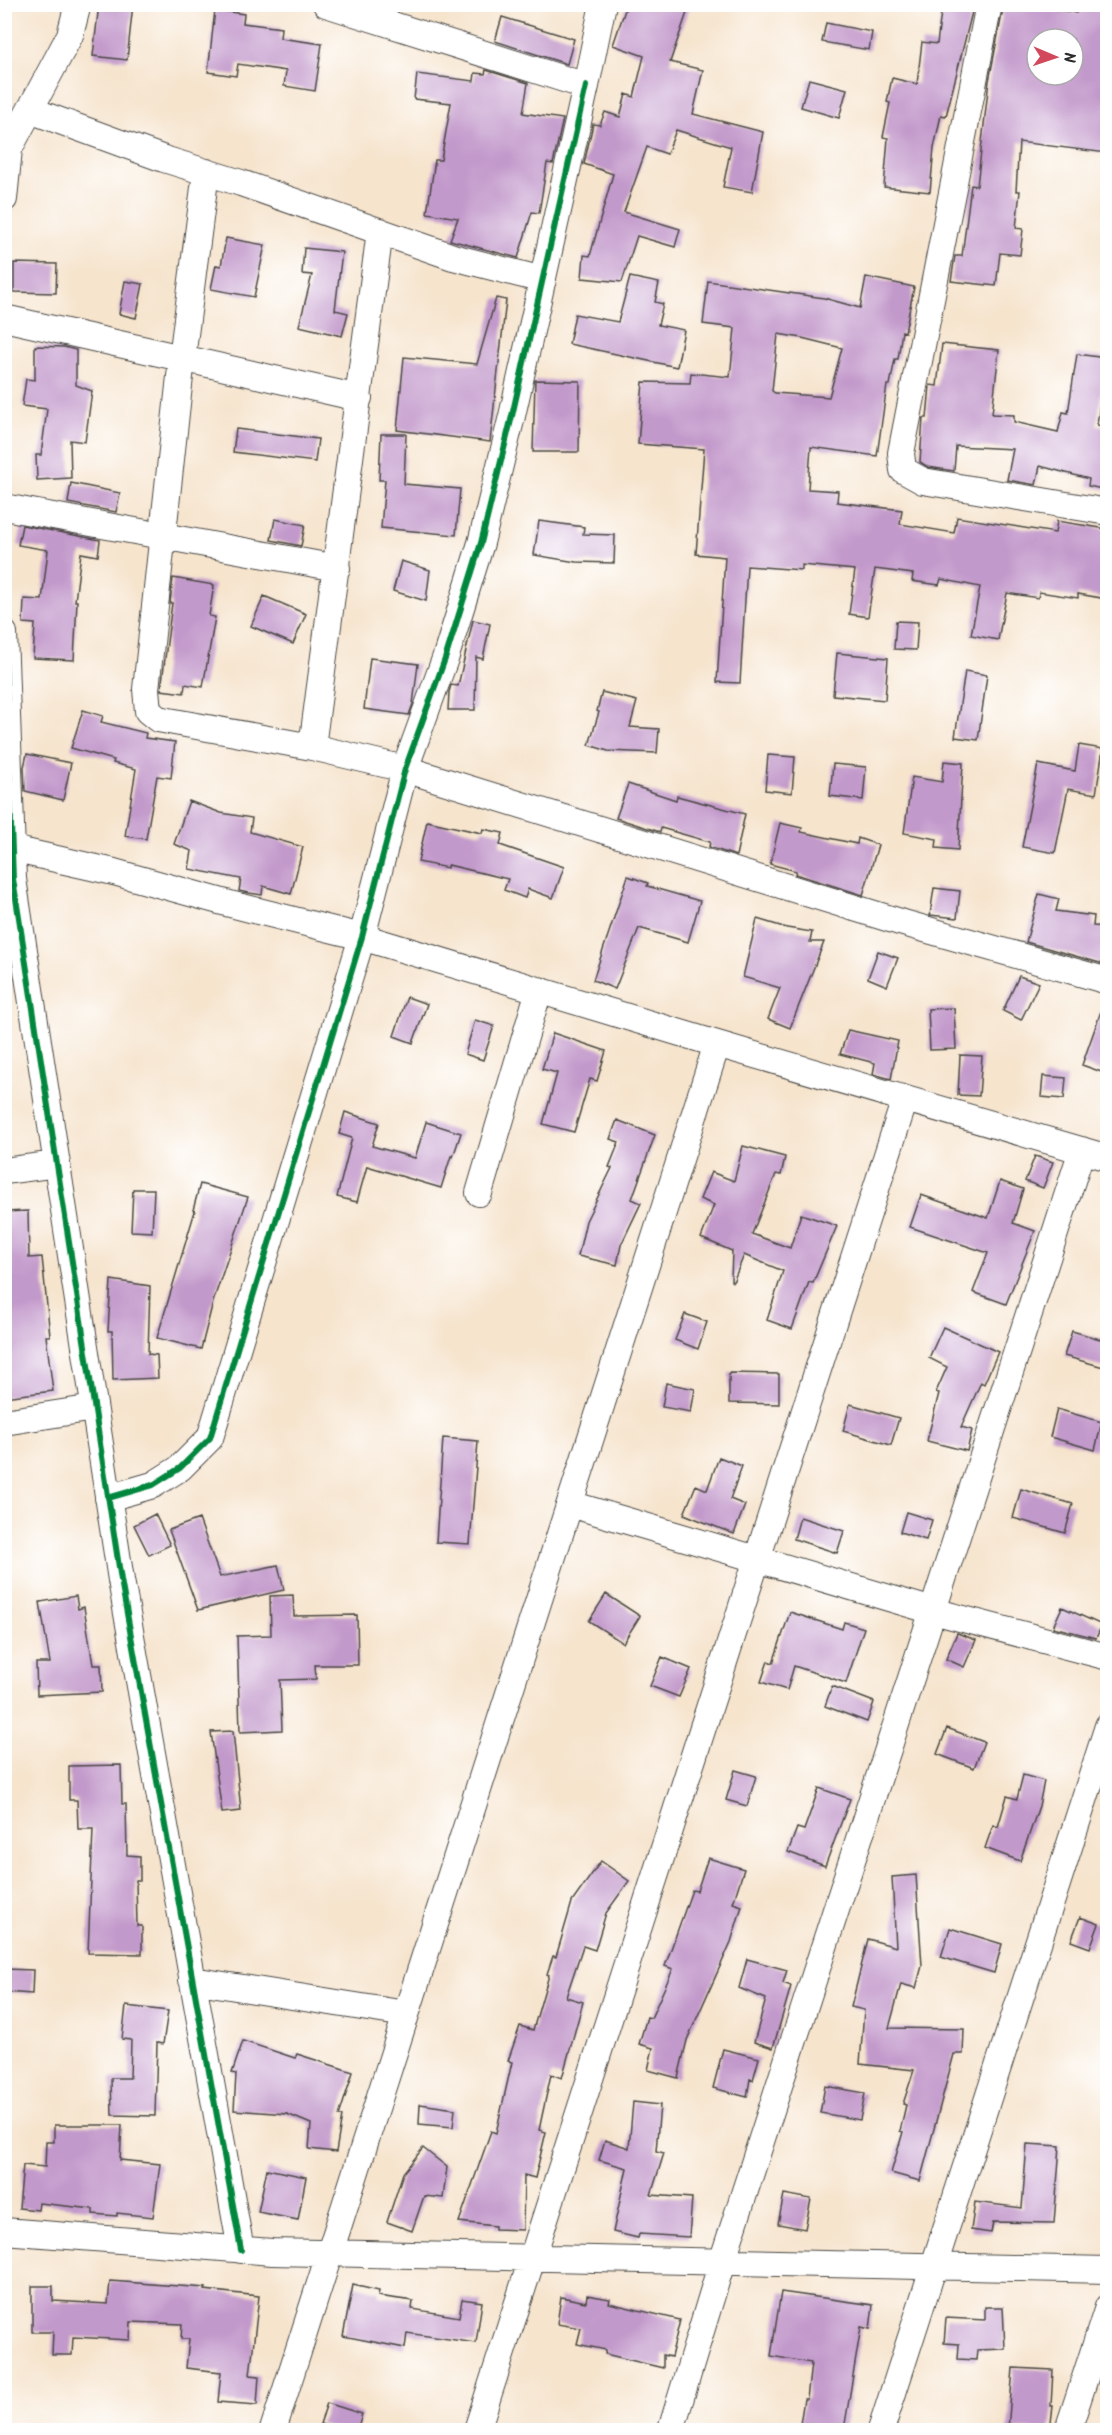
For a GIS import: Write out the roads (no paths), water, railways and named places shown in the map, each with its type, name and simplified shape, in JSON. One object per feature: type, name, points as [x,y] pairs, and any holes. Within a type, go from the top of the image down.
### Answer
[{"type":"street","points":[[4,199],[7,149],[70,35],[78,4]]},
{"type":"street","points":[[326,4],[586,86]]},
{"type":"street","points":[[108,1498],[153,1485],[180,1467],[210,1438],[362,937],[405,769],[446,656],[481,543],[543,280],[603,4]]},
{"type":"street","points":[[989,4],[901,453],[903,470],[923,482],[1107,512]]},
{"type":"street","points":[[30,110],[164,159],[453,257],[543,280]]},
{"type":"street","points":[[206,172],[161,536],[146,689],[148,711],[158,719],[312,747],[405,769],[900,922],[1107,981]]},
{"type":"street","points":[[312,747],[380,231]]},
{"type":"street","points":[[4,318],[359,398]]},
{"type":"street","points":[[4,507],[337,568]]},
{"type":"street","points":[[4,633],[12,849],[9,879],[57,1164],[108,1498],[241,2250]]},
{"type":"street","points":[[12,849],[114,872],[362,937],[1107,1158]]},
{"type":"street","points":[[479,1193],[539,990]]},
{"type":"street","points":[[273,2430],[717,1044]]},
{"type":"street","points":[[477,2430],[905,1099]]},
{"type":"street","points":[[671,2430],[722,2262],[1082,1150]]},
{"type":"street","points":[[4,1171],[57,1164]]},
{"type":"street","points":[[4,1422],[94,1408]]},
{"type":"street","points":[[570,1504],[933,1611],[1107,1657]]},
{"type":"street","points":[[881,2430],[1107,1726]]},
{"type":"street","points":[[192,1980],[406,2014]]},
{"type":"street","points":[[4,2231],[241,2250],[329,2254],[1107,2270]]},
{"type":"street","points":[[1068,2430],[1107,2307]]}]
